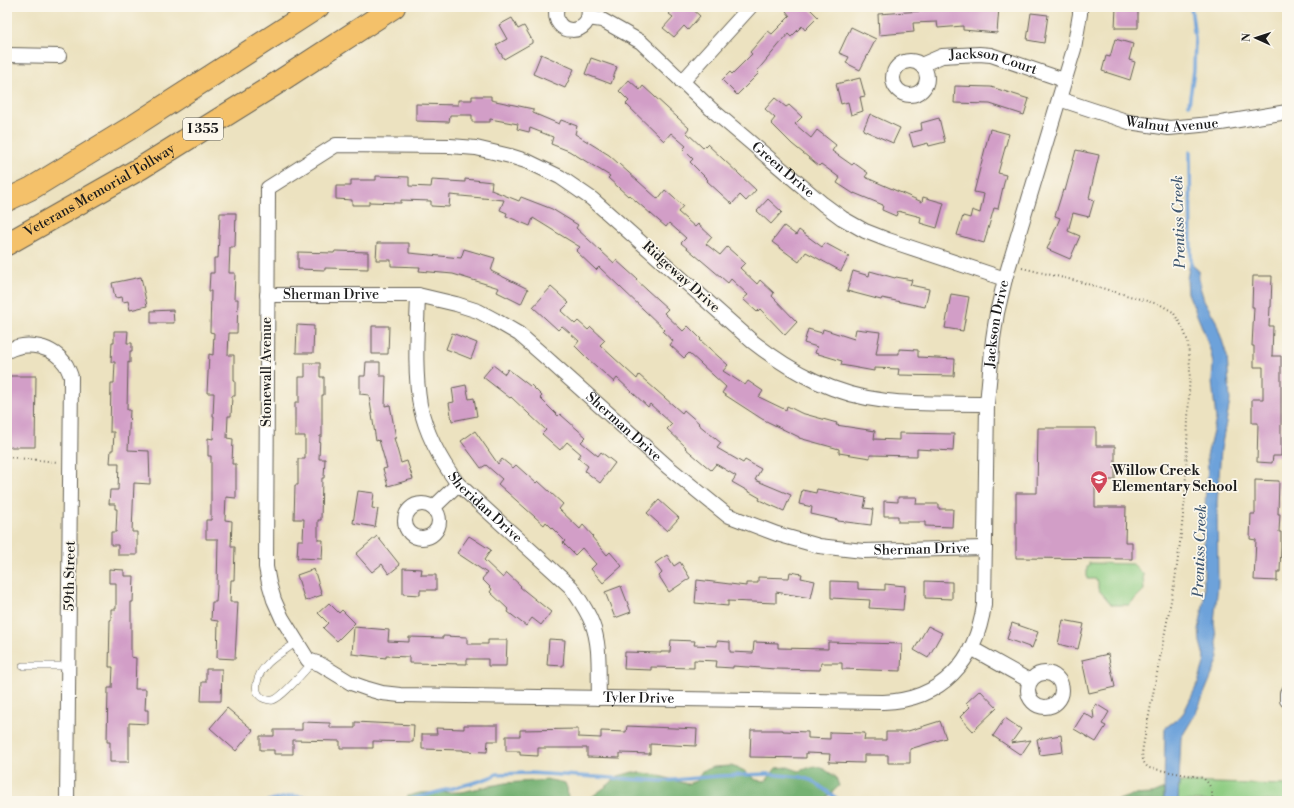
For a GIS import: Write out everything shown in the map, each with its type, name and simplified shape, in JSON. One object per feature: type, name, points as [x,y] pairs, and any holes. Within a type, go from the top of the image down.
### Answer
[{"type":"highway","name":"I 355","points":[[7,200],[32,188],[132,127],[318,7]]},
{"type":"highway","name":"Veterans Memorial Tollway","points":[[7,244],[142,168],[394,7]]},
{"type":"street","name":"Green Drive","points":[[557,7],[556,18],[566,30],[577,30],[582,27],[588,13],[641,42],[710,108],[823,204],[842,218],[866,231],[888,240],[1005,279]]},
{"type":"street","points":[[682,82],[750,7]]},
{"type":"street","name":"Jackson Drive","points":[[971,648],[982,622],[984,605],[987,404],[992,339],[1005,279],[1078,32],[1080,7]]},
{"type":"street","name":"Jackson Court","points":[[921,65],[942,56],[979,54],[991,55],[1064,80]]},
{"type":"street","points":[[7,55],[59,56]]},
{"type":"street","name":"Walnut Avenue","points":[[1059,99],[1130,122],[1169,128],[1222,123],[1287,112]]},
{"type":"street","name":"Stonewall Avenue","points":[[299,645],[282,618],[274,600],[266,567],[268,188],[336,145],[377,146]]},
{"type":"street","name":"Ridgeway Drive","points":[[377,146],[450,146],[476,148],[529,162],[560,177],[576,187],[612,216],[753,342],[785,365],[815,381],[850,394],[885,401],[987,404]]},
{"type":"street","name":"Sherman Drive","points":[[267,295],[418,295],[478,311],[519,334],[668,468],[726,515],[798,541],[840,549],[863,551],[985,548]]},
{"type":"street","name":"Sheridan Drive","points":[[418,295],[417,379],[421,406],[430,437],[448,471],[458,484],[571,587],[584,607],[592,624],[597,644],[598,698]]},
{"type":"street","name":"59th Street","points":[[7,351],[23,346],[38,346],[46,348],[66,365],[71,377],[67,801]]},
{"type":"street","points":[[433,508],[458,484]]},
{"type":"street","name":"Tyler Drive","points":[[299,645],[308,660],[351,683],[368,690],[382,693],[408,695],[894,702],[919,696],[932,690],[950,676],[963,662],[971,648]]},
{"type":"street","points":[[971,648],[1030,681]]},
{"type":"street","points":[[1287,693],[1287,700]]},
{"type":"lane","points":[[299,645],[269,663],[262,670],[257,680],[256,689],[259,696],[273,700],[281,695],[313,662]]},
{"type":"lane","points":[[23,666],[69,666]]},
{"type":"path","points":[[1009,265],[1077,281],[1161,305],[1173,312],[1183,328],[1188,342],[1190,368],[1183,522],[1175,580],[1142,749],[1143,761],[1150,768],[1203,778],[1208,782],[1212,789],[1212,801]]},
{"type":"path","points":[[7,458],[71,463]]},
{"type":"green space","points":[[1089,563],[1133,564],[1143,574],[1144,590],[1129,605],[1112,605],[1098,589],[1098,582],[1096,579],[1087,579],[1087,567],[1089,566]]},
{"type":"green space","points":[[731,766],[743,770],[756,780],[766,781],[776,768],[788,767],[799,771],[814,766],[824,769],[836,777],[839,786],[827,797],[828,801],[586,801],[618,776],[633,772],[653,774],[687,784],[696,781],[702,771],[713,767]]},
{"type":"green space","points":[[550,780],[565,783],[568,799],[572,801],[404,801],[408,796],[420,793],[461,792],[505,783]]},
{"type":"green space","points":[[1179,782],[1287,785],[1287,801],[1178,801]]},
{"type":"green space","points":[[1164,789],[1164,801],[1116,801],[1132,795],[1152,794]]},
{"type":"water","points":[[1190,263],[1198,270],[1200,287],[1204,300],[1216,321],[1227,356],[1230,401],[1221,449],[1217,503],[1218,584],[1214,622],[1219,658],[1196,713],[1181,738],[1178,801],[1164,801],[1165,728],[1180,717],[1184,712],[1198,683],[1205,660],[1200,642],[1199,629],[1204,599],[1204,534],[1206,483],[1208,471],[1207,456],[1216,419],[1211,353],[1188,293],[1187,279]]},
{"type":"building","points":[[675,7],[690,7],[700,16],[688,30],[684,26],[674,37],[663,28],[673,17],[669,14]]},
{"type":"building","points":[[790,7],[808,7],[818,17],[805,30],[802,26],[791,37],[788,34],[757,71],[759,73],[737,95],[722,80],[730,72],[732,74],[752,54],[750,52],[768,31],[772,34],[790,16],[786,11]]},
{"type":"building","points":[[999,7],[997,33],[963,30],[963,26],[938,28],[937,22],[913,23],[914,32],[879,35],[878,14],[922,11],[922,8]]},
{"type":"building","points":[[1116,7],[1138,7],[1138,28],[1115,28]]},
{"type":"building","points":[[1031,13],[1048,15],[1044,43],[1027,40]]},
{"type":"building","points":[[512,18],[518,29],[524,26],[532,40],[532,43],[504,59],[496,45],[507,39],[499,25]]},
{"type":"building","points":[[851,27],[876,39],[860,70],[846,63],[849,57],[839,53]]},
{"type":"building","points":[[1115,39],[1133,44],[1129,60],[1135,62],[1130,80],[1102,71],[1106,56],[1110,57]]},
{"type":"building","points":[[541,54],[574,69],[565,88],[533,74]]},
{"type":"building","points":[[591,58],[617,67],[611,84],[585,74]]},
{"type":"building","points":[[860,78],[865,96],[860,97],[863,111],[851,115],[848,102],[841,104],[836,84]]},
{"type":"building","points":[[629,80],[640,90],[643,86],[689,128],[686,132],[703,148],[707,144],[756,190],[746,201],[740,195],[732,204],[707,181],[708,180],[690,162],[693,159],[683,149],[686,146],[671,133],[664,141],[626,104],[629,101],[619,91]]},
{"type":"building","points":[[955,86],[991,87],[1029,99],[1024,115],[990,104],[954,103]]},
{"type":"building","points":[[472,96],[491,96],[491,100],[533,109],[533,113],[559,124],[561,120],[577,126],[575,134],[609,155],[658,199],[665,190],[683,206],[678,212],[695,227],[698,224],[712,237],[706,244],[720,255],[727,247],[745,263],[740,268],[757,284],[760,280],[774,293],[772,296],[797,322],[785,335],[760,309],[757,312],[743,299],[748,295],[731,279],[728,283],[681,243],[686,238],[669,223],[666,227],[608,178],[610,176],[569,151],[551,144],[553,137],[530,128],[529,132],[517,129],[518,124],[490,119],[490,122],[472,122],[472,115],[450,115],[449,122],[416,121],[416,104],[458,105],[458,100],[472,100]]},
{"type":"building","points":[[775,98],[786,107],[789,105],[802,117],[795,124],[811,138],[817,130],[836,145],[832,151],[852,165],[854,163],[868,173],[865,177],[922,202],[923,197],[944,203],[937,228],[920,223],[921,217],[898,211],[896,216],[882,210],[883,205],[854,194],[837,183],[840,178],[821,164],[819,166],[792,144],[771,123],[775,118],[765,109]]},
{"type":"building","points":[[870,114],[900,128],[893,143],[863,130]]},
{"type":"building","points":[[939,118],[945,142],[929,146],[928,143],[913,147],[909,133],[922,130],[921,123]]},
{"type":"building","points":[[990,129],[1009,134],[998,173],[1006,175],[998,209],[994,208],[984,243],[957,235],[963,216],[970,218],[972,210],[980,213],[984,194],[974,192]]},
{"type":"building","points":[[1076,150],[1099,155],[1089,198],[1094,200],[1089,217],[1073,213],[1068,231],[1080,236],[1070,259],[1047,249],[1060,218],[1055,216],[1063,190],[1065,191]]},
{"type":"building","points":[[376,176],[409,177],[409,186],[431,187],[432,180],[465,182],[465,179],[492,182],[491,190],[519,201],[521,197],[552,209],[578,225],[576,228],[614,263],[616,260],[637,279],[636,280],[668,309],[664,313],[683,331],[688,326],[701,339],[700,340],[728,365],[723,371],[745,385],[748,381],[763,391],[759,397],[786,410],[787,406],[801,413],[837,423],[836,425],[875,431],[874,439],[899,440],[899,433],[954,434],[953,451],[917,449],[917,456],[870,455],[870,458],[839,453],[839,449],[799,438],[762,419],[722,393],[726,387],[689,353],[684,358],[670,345],[673,341],[663,332],[665,330],[599,267],[596,270],[576,251],[580,247],[533,218],[530,226],[506,216],[507,213],[500,210],[504,200],[450,195],[449,207],[431,206],[431,201],[401,200],[401,203],[369,202],[369,205],[352,205],[352,200],[336,199],[336,186],[351,186],[351,180],[376,180]]},
{"type":"building","points":[[768,199],[782,212],[771,224],[757,211]]},
{"type":"building","points":[[220,213],[236,213],[235,247],[230,247],[229,273],[235,273],[234,299],[238,299],[237,333],[229,333],[228,355],[234,355],[235,396],[232,396],[231,416],[228,416],[227,438],[233,439],[232,464],[236,464],[236,498],[226,497],[225,520],[232,521],[231,547],[235,547],[234,580],[231,580],[230,602],[238,602],[235,659],[217,658],[218,621],[211,620],[212,602],[216,602],[218,539],[206,539],[206,520],[211,520],[211,456],[208,456],[208,438],[213,439],[214,416],[214,393],[207,393],[209,354],[213,355],[214,333],[210,332],[211,291],[209,291],[210,273],[214,273],[214,258],[218,258]]},
{"type":"building","points":[[784,226],[796,235],[799,230],[822,247],[825,243],[849,256],[841,271],[806,252],[799,262],[772,242]]},
{"type":"building","points":[[377,243],[409,243],[409,253],[461,258],[464,249],[495,258],[491,271],[528,289],[521,304],[497,292],[499,288],[453,274],[419,271],[420,267],[391,266],[391,260],[376,260]]},
{"type":"building","points":[[335,251],[368,252],[368,269],[298,269],[298,252],[334,253]]},
{"type":"building","points":[[853,271],[869,276],[870,271],[895,278],[912,280],[910,285],[929,289],[925,307],[882,298],[881,300],[847,291]]},
{"type":"building","points":[[1253,276],[1272,276],[1269,326],[1273,326],[1272,356],[1281,356],[1281,456],[1273,456],[1272,463],[1257,462],[1258,423],[1252,423],[1252,399],[1263,399],[1263,367],[1254,367],[1254,346],[1252,346],[1254,307],[1252,307]]},
{"type":"building","points":[[141,277],[147,306],[130,310],[128,301],[123,302],[122,297],[115,298],[112,283]]},
{"type":"building","points":[[551,287],[569,303],[561,311],[575,324],[578,321],[588,330],[591,327],[605,340],[600,345],[637,379],[639,375],[682,413],[684,410],[721,443],[717,448],[743,463],[745,460],[761,469],[755,480],[791,495],[784,511],[759,500],[760,498],[732,482],[736,476],[716,464],[711,470],[685,448],[686,447],[667,429],[672,424],[650,404],[648,407],[617,378],[614,382],[575,346],[579,341],[562,326],[558,330],[533,307]]},
{"type":"building","points":[[951,294],[969,297],[963,331],[945,328]]},
{"type":"building","points":[[173,310],[174,323],[151,323],[151,311]]},
{"type":"building","points":[[297,325],[314,326],[313,353],[296,353]]},
{"type":"building","points":[[372,326],[389,326],[388,354],[372,354]]},
{"type":"building","points":[[808,329],[822,333],[823,329],[854,339],[856,329],[880,332],[876,354],[899,354],[899,349],[918,350],[918,357],[955,359],[954,376],[898,375],[899,369],[874,368],[874,371],[841,365],[842,361],[815,353],[817,347],[804,343]]},
{"type":"building","points":[[114,331],[128,331],[127,343],[132,343],[130,363],[128,362],[127,410],[130,410],[128,450],[149,451],[150,484],[134,483],[132,532],[137,532],[137,555],[118,555],[118,545],[111,545],[111,532],[116,532],[117,509],[115,509],[115,504],[109,504],[110,490],[118,490],[119,463],[110,463],[111,450],[113,450],[114,432],[110,432],[111,383],[114,383],[115,362],[111,362]]},
{"type":"building","points":[[452,333],[477,343],[471,359],[446,349]]},
{"type":"building","points":[[366,362],[380,362],[380,376],[386,376],[385,406],[390,405],[396,438],[394,438],[401,463],[407,461],[413,479],[388,486],[383,469],[387,468],[379,440],[376,441],[369,395],[360,394],[360,376],[365,376]]},
{"type":"building","points":[[305,363],[320,363],[320,377],[324,377],[324,395],[322,395],[322,436],[320,436],[319,459],[325,459],[324,478],[322,478],[321,520],[318,520],[318,540],[323,540],[322,559],[297,558],[298,540],[303,540],[304,519],[294,519],[295,485],[298,485],[298,459],[305,459],[305,436],[295,436],[295,402],[299,402],[299,377],[305,377]]},
{"type":"building","points":[[493,365],[505,374],[508,369],[530,386],[531,385],[542,396],[540,398],[558,416],[560,414],[586,437],[581,442],[598,456],[601,452],[615,463],[600,483],[585,471],[588,466],[578,458],[581,454],[567,442],[560,450],[542,434],[546,430],[511,397],[510,398],[483,377]]},
{"type":"building","points":[[7,376],[36,376],[35,447],[7,447]]},
{"type":"building","points":[[466,385],[469,399],[474,398],[477,416],[452,421],[449,403],[454,402],[452,388]]},
{"type":"building","points":[[1038,428],[1096,428],[1096,446],[1115,446],[1115,480],[1095,480],[1095,507],[1126,507],[1125,542],[1132,542],[1132,559],[1016,558],[1016,493],[1037,493]]},
{"type":"building","points":[[475,431],[498,464],[502,459],[513,468],[516,465],[536,483],[538,481],[563,504],[559,509],[580,529],[583,525],[607,555],[610,552],[622,566],[603,583],[591,569],[596,564],[582,548],[575,555],[563,543],[565,541],[546,522],[544,525],[498,484],[502,479],[486,465],[481,468],[461,441]]},
{"type":"building","points":[[1255,480],[1279,481],[1278,514],[1280,514],[1279,532],[1281,532],[1281,546],[1280,572],[1277,572],[1277,581],[1254,580],[1256,540],[1250,539],[1251,514],[1255,514]]},
{"type":"building","points":[[817,489],[866,498],[864,508],[873,509],[871,525],[838,521],[811,514],[812,507],[799,504],[802,490],[816,493]]},
{"type":"building","points":[[358,491],[374,493],[372,508],[378,509],[375,527],[353,523]]},
{"type":"building","points":[[898,497],[917,497],[916,504],[939,504],[939,509],[953,509],[952,527],[925,526],[925,522],[898,522],[898,516],[884,516],[884,501],[898,502]]},
{"type":"building","points":[[659,500],[679,518],[667,531],[647,513]]},
{"type":"building","points":[[377,536],[400,565],[389,574],[382,564],[372,572],[356,554]]},
{"type":"building","points":[[469,536],[491,550],[484,560],[503,578],[507,573],[521,586],[520,587],[551,612],[541,625],[532,618],[526,626],[508,612],[509,610],[490,592],[492,589],[482,579],[487,573],[457,553]]},
{"type":"building","points":[[667,555],[674,566],[680,562],[690,578],[669,592],[659,576],[662,573],[655,563]]},
{"type":"building","points":[[403,568],[422,569],[421,575],[436,575],[436,590],[420,590],[420,595],[403,594]]},
{"type":"building","points":[[109,569],[124,570],[124,576],[134,576],[133,602],[131,602],[131,657],[136,658],[135,689],[146,689],[145,710],[148,710],[148,724],[129,723],[129,762],[110,762],[110,742],[107,742],[108,688],[112,688],[113,667],[109,667],[110,620],[111,609],[116,609],[116,583],[109,583]]},
{"type":"building","points":[[314,569],[322,595],[305,601],[297,575]]},
{"type":"building","points":[[790,572],[802,574],[801,578],[815,581],[811,598],[776,592],[776,603],[728,601],[728,606],[695,603],[697,580],[746,586],[746,583],[758,583],[758,577],[789,578]]},
{"type":"building","points":[[831,581],[858,582],[858,589],[885,590],[885,584],[905,586],[903,610],[869,608],[870,600],[831,598]]},
{"type":"building","points":[[925,581],[952,582],[952,599],[925,598]]},
{"type":"building","points":[[621,586],[631,612],[615,618],[605,592]]},
{"type":"building","points":[[329,603],[339,613],[342,610],[355,623],[337,641],[323,628],[328,623],[318,613]]},
{"type":"building","points":[[1063,620],[1084,624],[1078,649],[1058,644]]},
{"type":"building","points":[[1012,623],[1038,632],[1032,648],[1007,639]]},
{"type":"building","points":[[928,626],[942,633],[928,658],[914,650]]},
{"type":"building","points":[[354,627],[389,630],[388,641],[409,642],[409,637],[443,638],[443,636],[467,637],[467,644],[488,644],[488,640],[507,640],[506,666],[488,666],[488,659],[467,659],[467,664],[409,663],[409,657],[386,656],[386,658],[352,654]]},
{"type":"building","points":[[549,639],[565,640],[563,666],[547,665]]},
{"type":"building","points":[[671,640],[695,641],[694,645],[717,646],[717,641],[730,642],[730,652],[753,653],[754,642],[778,643],[778,648],[828,649],[828,642],[902,644],[901,671],[842,669],[842,663],[821,663],[820,670],[733,666],[733,668],[716,667],[717,661],[694,660],[694,668],[651,667],[651,670],[624,669],[625,652],[670,652]]},
{"type":"building","points":[[1108,654],[1115,687],[1089,693],[1082,660]]},
{"type":"building","points":[[206,669],[222,669],[221,701],[201,701],[202,682],[206,682]]},
{"type":"building","points":[[980,690],[997,708],[973,731],[960,717],[970,707],[966,703]]},
{"type":"building","points":[[1096,704],[1109,712],[1102,724],[1106,726],[1096,742],[1074,729],[1084,713],[1094,719],[1093,710]]},
{"type":"building","points":[[227,708],[253,730],[236,751],[210,728]]},
{"type":"building","points":[[1005,718],[1021,729],[1011,743],[1031,740],[1021,755],[993,736]]},
{"type":"building","points":[[940,721],[946,738],[910,749],[910,763],[888,763],[888,755],[864,755],[864,763],[829,762],[830,754],[806,753],[806,758],[750,757],[751,730],[808,732],[808,738],[830,739],[830,732],[865,733],[864,740],[886,740],[886,732],[905,732]]},
{"type":"building","points":[[302,722],[330,723],[330,728],[355,728],[355,722],[414,725],[413,742],[373,741],[373,748],[340,748],[340,741],[293,740],[293,754],[274,754],[274,750],[260,750],[260,736],[274,736],[274,730],[302,730]]},
{"type":"building","points":[[464,725],[498,725],[498,741],[488,741],[487,752],[422,749],[422,734],[437,734],[436,728],[464,729]]},
{"type":"building","points":[[627,726],[697,729],[696,746],[650,744],[650,754],[620,753],[620,758],[587,757],[587,748],[538,748],[538,756],[520,755],[520,751],[506,751],[506,736],[520,736],[520,730],[578,729],[578,737],[601,738],[601,731],[626,732]]},
{"type":"building","points":[[1061,735],[1063,752],[1040,755],[1037,739]]},
{"type":"waterway","name":"Prentiss Creek","points":[[1189,104],[1194,70],[1195,38],[1191,7]]},
{"type":"waterway","name":"Prentiss Creek","points":[[1190,152],[1191,267]]},
{"type":"waterway","points":[[404,801],[480,781],[497,774],[529,773],[663,781],[718,776],[768,774],[801,777],[813,781],[840,801]]},
{"type":"waterway","points":[[268,801],[293,796],[345,801]]},
{"type":"place","name":"Willow Creek Elementary School","points":[[1099,494]]}]
